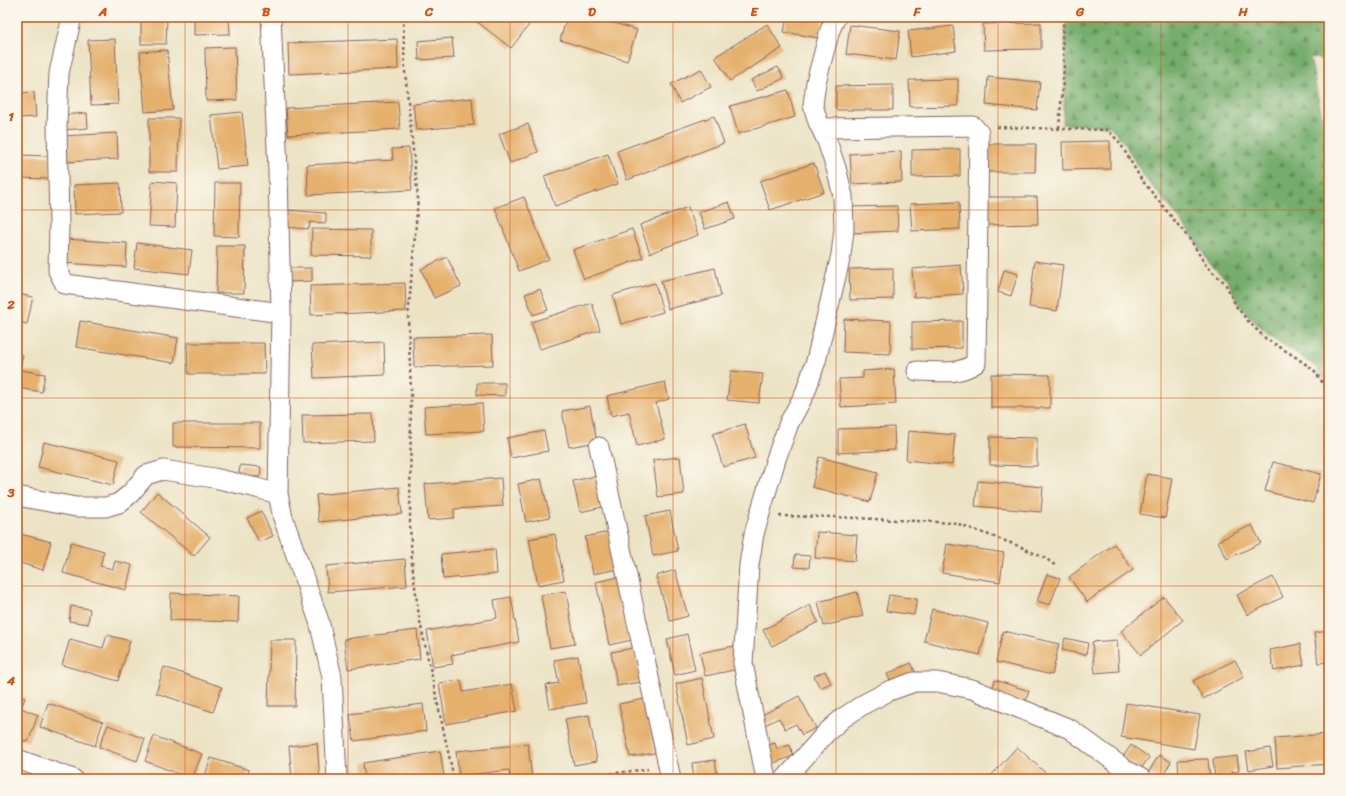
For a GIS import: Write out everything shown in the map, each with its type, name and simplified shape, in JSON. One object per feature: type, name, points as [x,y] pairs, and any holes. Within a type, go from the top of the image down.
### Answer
[{"type":"street","points":[[72,17],[59,73],[57,126],[59,224],[58,271],[65,284],[281,313]]},
{"type":"street","points":[[271,17],[278,170],[281,313],[278,494],[283,518],[319,622],[332,677],[337,779]]},
{"type":"street","points":[[766,779],[743,663],[749,565],[754,534],[776,459],[789,424],[805,393],[816,362],[841,255],[844,230],[843,196],[836,168],[813,105],[816,82],[830,30],[836,17]]},
{"type":"street","points":[[821,128],[973,126],[979,134],[976,363],[958,372],[917,371]]},
{"type":"street","points":[[599,447],[669,772]]},
{"type":"street","points":[[17,496],[76,507],[106,508],[119,503],[130,494],[146,475],[163,470],[253,486],[278,494]]},
{"type":"street","points":[[785,779],[827,732],[843,718],[864,704],[889,691],[914,682],[937,682],[972,689],[1070,729],[1126,770],[1142,779]]},
{"type":"street","points":[[17,758],[73,779]]},
{"type":"path","points":[[403,17],[405,71],[418,199],[408,318],[411,390],[410,523],[412,563],[420,617],[454,779]]},
{"type":"path","points":[[1059,128],[1064,68],[1062,36],[1064,17]]},
{"type":"path","points":[[973,126],[1108,130],[1120,143],[1141,179],[1191,241],[1207,267],[1225,284],[1236,306],[1248,321],[1265,338],[1314,370],[1329,392]]},
{"type":"path","points":[[759,516],[835,517],[956,523],[1019,546],[1045,558],[1056,566]]},
{"type":"path","points":[[569,779],[669,772]]},
{"type":"green space","points":[[1067,17],[1329,17],[1329,61],[1310,57],[1329,151],[1329,386],[1316,367],[1268,335],[1239,304],[1228,281],[1210,264],[1194,238],[1144,177],[1123,141],[1110,126],[1063,124],[1066,68],[1065,36]]},
{"type":"building","points":[[141,17],[167,17],[166,44],[141,44]]},
{"type":"building","points":[[194,17],[229,17],[230,34],[194,35]]},
{"type":"building","points":[[471,17],[519,17],[529,25],[511,48]]},
{"type":"building","points":[[567,17],[595,17],[637,30],[627,61],[560,40]]},
{"type":"building","points":[[787,17],[823,17],[819,38],[784,32]]},
{"type":"building","points":[[1041,23],[1041,49],[984,50],[983,24]]},
{"type":"building","points":[[767,24],[782,48],[730,81],[715,57]]},
{"type":"building","points":[[850,25],[900,31],[896,60],[846,54]]},
{"type":"building","points":[[953,26],[956,51],[911,57],[908,31]]},
{"type":"building","points":[[452,38],[454,58],[419,60],[418,41]]},
{"type":"building","points":[[115,39],[118,104],[91,105],[88,40]]},
{"type":"building","points":[[397,39],[398,69],[289,74],[288,43]]},
{"type":"building","points":[[235,47],[237,100],[206,101],[205,48]]},
{"type":"building","points":[[167,50],[173,110],[145,112],[140,52]]},
{"type":"building","points":[[778,67],[784,78],[757,91],[751,80]]},
{"type":"building","points":[[701,69],[711,87],[680,103],[671,84]]},
{"type":"building","points":[[988,77],[1040,82],[1037,110],[986,105]]},
{"type":"building","points":[[958,79],[958,106],[910,107],[909,80]]},
{"type":"building","points":[[893,85],[893,110],[836,110],[836,86]]},
{"type":"building","points":[[788,90],[795,117],[738,134],[730,106]]},
{"type":"building","points":[[34,92],[36,117],[17,118],[17,93]]},
{"type":"building","points":[[472,98],[474,125],[416,130],[413,104]]},
{"type":"building","points":[[398,102],[400,129],[288,135],[286,108]]},
{"type":"building","points":[[242,112],[248,166],[217,169],[211,115]]},
{"type":"building","points":[[87,113],[88,128],[63,130],[62,115]]},
{"type":"building","points":[[714,116],[724,143],[627,180],[617,151]]},
{"type":"building","points":[[149,118],[179,118],[178,172],[149,172]]},
{"type":"building","points":[[528,124],[538,152],[510,163],[499,134]]},
{"type":"building","points":[[117,133],[118,159],[65,162],[63,136]]},
{"type":"building","points":[[1110,141],[1110,169],[1063,170],[1062,142]]},
{"type":"building","points":[[987,144],[1036,144],[1035,172],[987,172]]},
{"type":"building","points":[[409,148],[412,190],[308,195],[307,165],[393,160],[392,149]]},
{"type":"building","points":[[960,149],[960,176],[912,177],[912,150]]},
{"type":"building","points":[[901,151],[902,182],[852,184],[850,154]]},
{"type":"building","points":[[608,154],[618,184],[555,206],[544,176]]},
{"type":"building","points":[[17,155],[51,156],[50,179],[17,178]]},
{"type":"building","points":[[814,163],[824,192],[770,210],[760,181]]},
{"type":"building","points":[[152,181],[177,183],[175,227],[149,226]]},
{"type":"building","points":[[120,183],[121,212],[75,214],[74,185]]},
{"type":"building","points":[[215,183],[240,183],[239,237],[214,236]]},
{"type":"building","points":[[524,197],[549,259],[519,271],[495,208]]},
{"type":"building","points":[[985,197],[1037,197],[1038,224],[986,225]]},
{"type":"building","points":[[729,202],[735,219],[705,229],[699,212]]},
{"type":"building","points":[[959,202],[960,229],[912,231],[910,204]]},
{"type":"building","points":[[897,206],[898,231],[850,233],[849,207]]},
{"type":"building","points":[[688,207],[698,235],[650,253],[640,225]]},
{"type":"building","points":[[286,210],[326,213],[326,223],[310,222],[309,229],[285,227]]},
{"type":"building","points":[[312,229],[371,230],[371,256],[311,255]]},
{"type":"building","points":[[632,229],[643,258],[584,279],[573,250]]},
{"type":"building","points":[[64,239],[127,243],[126,267],[63,263]]},
{"type":"building","points":[[137,243],[192,250],[189,274],[134,268]]},
{"type":"building","points":[[217,246],[245,246],[244,293],[216,293]]},
{"type":"building","points":[[447,257],[461,286],[434,298],[421,269]]},
{"type":"building","points":[[1035,261],[1063,265],[1057,311],[1029,307]]},
{"type":"building","points":[[961,265],[963,294],[914,297],[912,269]]},
{"type":"building","points":[[288,268],[312,268],[312,281],[288,282]]},
{"type":"building","points":[[715,268],[721,296],[668,309],[661,281]]},
{"type":"building","points":[[893,268],[893,299],[850,300],[849,269]]},
{"type":"building","points":[[1004,270],[1018,274],[1011,296],[998,292]]},
{"type":"building","points":[[405,283],[406,311],[311,315],[310,286]]},
{"type":"building","points":[[655,283],[663,312],[621,324],[613,295]]},
{"type":"building","points":[[540,289],[548,310],[533,315],[525,294]]},
{"type":"building","points":[[17,294],[33,297],[27,324],[17,322]]},
{"type":"building","points":[[592,303],[600,330],[540,349],[531,322]]},
{"type":"building","points":[[844,319],[891,321],[890,354],[843,352]]},
{"type":"building","points":[[80,321],[178,338],[174,363],[76,347]]},
{"type":"building","points":[[962,321],[962,348],[912,349],[912,322]]},
{"type":"building","points":[[492,335],[493,365],[414,367],[413,337]]},
{"type":"building","points":[[384,342],[385,375],[314,378],[312,345]]},
{"type":"building","points":[[187,343],[264,343],[265,374],[188,374]]},
{"type":"building","points":[[17,354],[23,355],[20,370],[45,374],[42,392],[17,388]]},
{"type":"building","points":[[894,369],[896,404],[841,407],[839,379],[863,378],[863,371]]},
{"type":"building","points":[[731,371],[763,374],[759,403],[727,400]]},
{"type":"building","points":[[991,374],[1050,375],[1050,408],[991,408]]},
{"type":"building","points":[[665,382],[669,399],[656,403],[665,439],[637,446],[629,412],[611,416],[607,396]]},
{"type":"building","points":[[477,383],[505,383],[505,396],[477,395]]},
{"type":"building","points":[[482,403],[484,431],[426,434],[424,407]]},
{"type":"building","points":[[590,406],[597,442],[569,447],[562,411]]},
{"type":"building","points":[[373,414],[374,441],[303,443],[302,415]]},
{"type":"building","points":[[173,423],[260,423],[260,448],[173,447]]},
{"type":"building","points":[[745,424],[755,458],[723,467],[713,434]]},
{"type":"building","points":[[894,427],[895,450],[838,453],[838,429]]},
{"type":"building","points":[[544,431],[548,451],[511,458],[507,438]]},
{"type":"building","points":[[908,431],[955,435],[952,465],[906,460]]},
{"type":"building","points":[[990,437],[1037,438],[1037,466],[990,465]]},
{"type":"building","points":[[44,442],[119,460],[113,485],[38,467]]},
{"type":"building","points":[[680,457],[684,494],[658,497],[653,460]]},
{"type":"building","points":[[819,457],[878,472],[870,502],[812,487]]},
{"type":"building","points":[[1273,462],[1321,474],[1313,503],[1265,491]]},
{"type":"building","points":[[240,465],[261,467],[260,477],[239,476]]},
{"type":"building","points":[[1147,474],[1172,478],[1165,518],[1140,514]]},
{"type":"building","points":[[600,475],[607,506],[580,512],[573,481]]},
{"type":"building","points":[[501,478],[503,506],[454,509],[454,518],[428,520],[425,484]]},
{"type":"building","points":[[541,479],[550,517],[526,522],[518,484]]},
{"type":"building","points":[[978,481],[1043,487],[1041,512],[975,506]]},
{"type":"building","points":[[399,487],[402,514],[319,522],[316,495]]},
{"type":"building","points":[[157,492],[210,537],[194,556],[141,512]]},
{"type":"building","points":[[261,511],[273,536],[259,542],[247,518]]},
{"type":"building","points":[[670,511],[678,551],[653,556],[645,516]]},
{"type":"building","points":[[1252,525],[1261,543],[1227,559],[1218,541]]},
{"type":"building","points":[[609,532],[618,569],[593,574],[585,537]]},
{"type":"building","points":[[817,532],[857,535],[855,561],[815,558]]},
{"type":"building","points":[[17,533],[51,542],[43,570],[17,562]]},
{"type":"building","points":[[555,534],[564,580],[538,585],[529,539]]},
{"type":"building","points":[[71,542],[104,551],[100,566],[113,569],[115,561],[132,565],[126,590],[63,573]]},
{"type":"building","points":[[947,544],[1004,553],[1000,582],[942,573]]},
{"type":"building","points":[[1114,544],[1133,570],[1087,602],[1069,577]]},
{"type":"building","points":[[495,549],[497,574],[443,579],[441,554]]},
{"type":"building","points":[[795,555],[810,556],[809,568],[794,567]]},
{"type":"building","points":[[405,559],[407,586],[328,592],[326,566]]},
{"type":"building","points":[[675,570],[688,616],[670,621],[656,576]]},
{"type":"building","points":[[1047,574],[1060,578],[1050,605],[1037,601]]},
{"type":"building","points":[[619,577],[632,640],[609,645],[596,582]]},
{"type":"building","points":[[1273,577],[1283,597],[1247,615],[1237,595]]},
{"type":"building","points":[[566,591],[575,644],[550,648],[541,595]]},
{"type":"building","points":[[857,592],[863,616],[824,626],[818,602]]},
{"type":"building","points":[[171,593],[239,596],[238,622],[170,620]]},
{"type":"building","points":[[889,595],[917,599],[914,615],[886,611]]},
{"type":"building","points":[[511,597],[519,642],[451,655],[453,664],[433,667],[427,631],[497,618],[494,600]]},
{"type":"building","points":[[1164,597],[1183,620],[1141,655],[1121,631]]},
{"type":"building","points":[[810,605],[818,622],[772,646],[763,630]]},
{"type":"building","points":[[71,606],[90,609],[88,624],[69,621]]},
{"type":"building","points":[[932,609],[988,623],[980,655],[924,641]]},
{"type":"building","points":[[417,630],[420,659],[348,669],[344,639]]},
{"type":"building","points":[[1003,631],[1059,644],[1052,675],[996,662]]},
{"type":"building","points":[[1329,631],[1329,662],[1318,663],[1314,633]]},
{"type":"building","points":[[687,634],[695,670],[675,675],[667,639]]},
{"type":"building","points":[[107,635],[130,641],[118,681],[62,665],[70,639],[103,648]]},
{"type":"building","points":[[1065,638],[1088,643],[1086,655],[1062,650]]},
{"type":"building","points":[[270,640],[296,640],[295,706],[268,706]]},
{"type":"building","points":[[1117,640],[1119,671],[1095,673],[1092,642]]},
{"type":"building","points":[[1300,644],[1304,665],[1274,671],[1270,650]]},
{"type":"building","points":[[734,646],[739,669],[705,676],[700,653]]},
{"type":"building","points":[[634,648],[641,682],[617,686],[611,652]]},
{"type":"building","points":[[578,656],[586,703],[550,709],[546,685],[559,683],[554,660]]},
{"type":"building","points":[[1235,660],[1244,677],[1203,699],[1193,681]]},
{"type":"building","points":[[911,663],[916,674],[892,685],[887,674]]},
{"type":"building","points":[[164,667],[222,687],[213,712],[156,693]]},
{"type":"building","points":[[825,671],[831,683],[820,688],[814,676]]},
{"type":"building","points":[[702,678],[714,739],[688,745],[676,684]]},
{"type":"building","points":[[461,680],[463,692],[512,684],[517,711],[446,724],[439,683]]},
{"type":"building","points":[[995,680],[1029,691],[1025,703],[991,692]]},
{"type":"building","points":[[17,695],[25,698],[21,708],[38,715],[28,742],[17,738]]},
{"type":"building","points":[[799,696],[816,728],[802,735],[796,724],[785,729],[779,718],[765,725],[760,716]]},
{"type":"building","points":[[644,699],[655,753],[630,757],[619,704]]},
{"type":"building","points":[[48,703],[103,722],[95,746],[40,727]]},
{"type":"building","points":[[1126,703],[1200,715],[1194,749],[1121,737]]},
{"type":"building","points":[[423,704],[426,731],[354,741],[350,714]]},
{"type":"building","points":[[589,715],[597,761],[574,765],[565,719]]},
{"type":"building","points":[[108,725],[145,739],[137,761],[99,747]]},
{"type":"building","points":[[1329,734],[1329,764],[1277,768],[1275,738]]},
{"type":"building","points":[[154,736],[202,754],[192,779],[145,761]]},
{"type":"building","points":[[317,743],[320,779],[292,779],[289,746]]},
{"type":"building","points":[[775,743],[777,749],[790,745],[793,756],[771,764],[765,746]]},
{"type":"building","points":[[528,744],[532,779],[510,779],[509,770],[459,776],[456,751]]},
{"type":"building","points":[[1131,745],[1149,757],[1141,769],[1123,757]]},
{"type":"building","points":[[1017,747],[1049,776],[1046,779],[988,779]]},
{"type":"building","points":[[1270,748],[1273,766],[1249,770],[1246,752]]},
{"type":"building","points":[[440,751],[444,776],[426,779],[365,779],[363,763]]},
{"type":"building","points":[[1159,755],[1171,762],[1161,779],[1148,773]]},
{"type":"building","points":[[1237,756],[1239,771],[1232,772],[1232,778],[1215,779],[1213,759]]},
{"type":"building","points":[[211,758],[249,770],[246,779],[204,779]]},
{"type":"building","points":[[1208,759],[1210,779],[1179,779],[1178,760]]},
{"type":"building","points":[[715,760],[718,779],[694,779],[692,763]]}]
